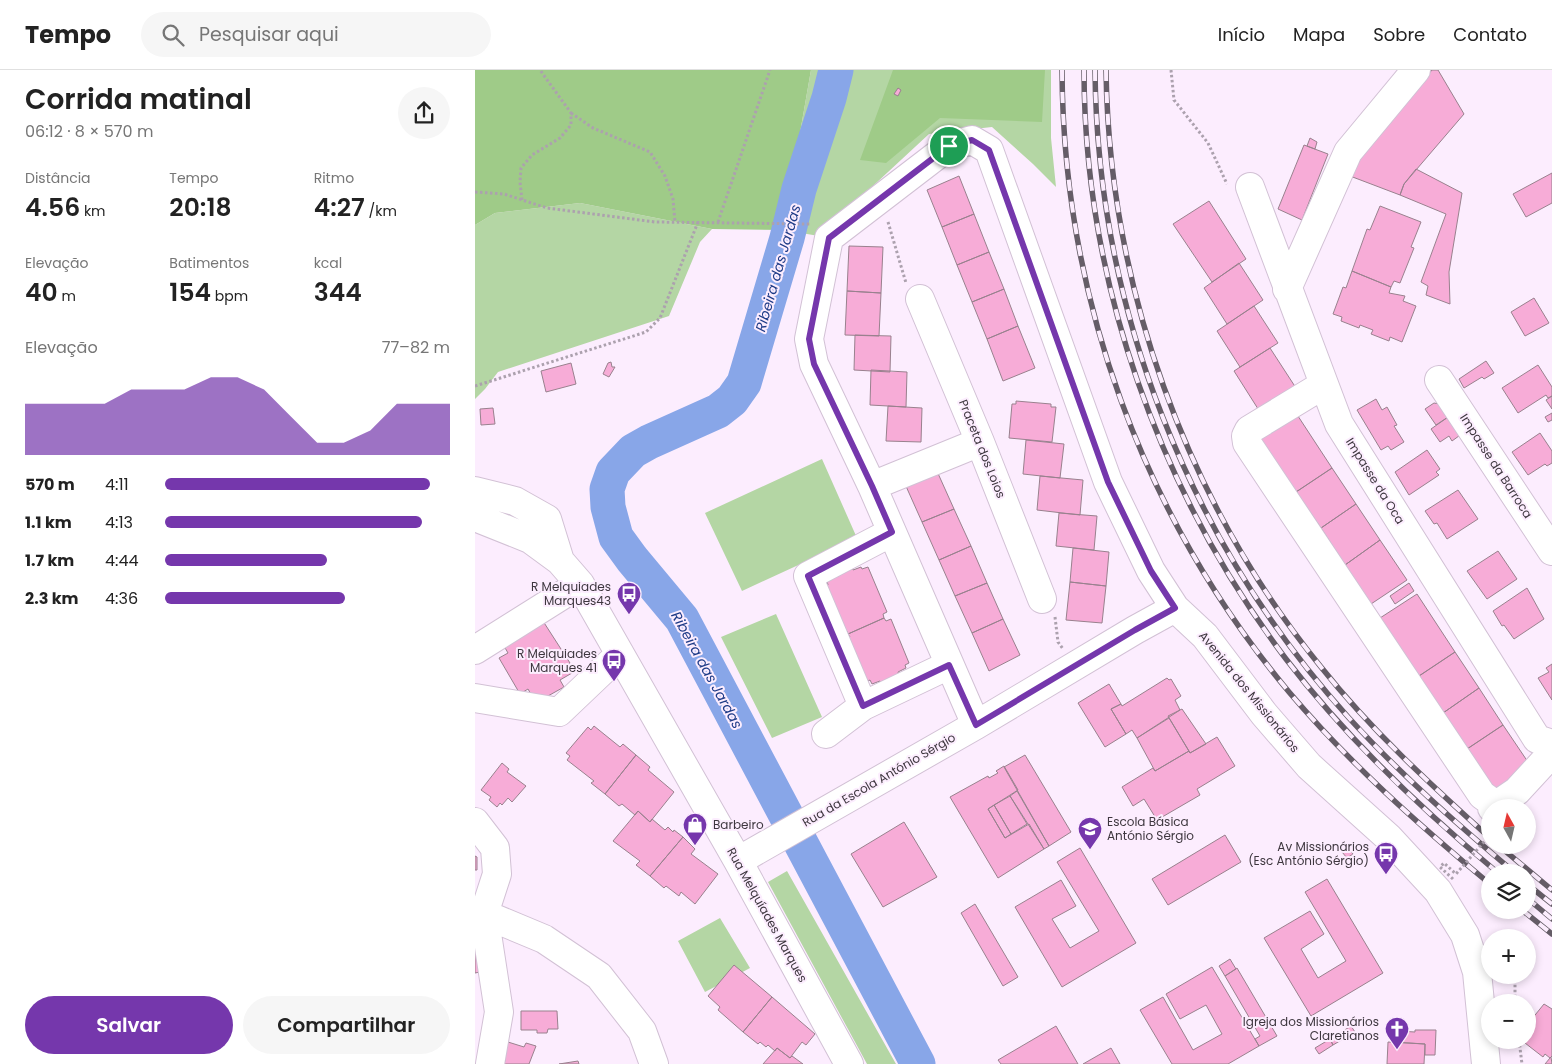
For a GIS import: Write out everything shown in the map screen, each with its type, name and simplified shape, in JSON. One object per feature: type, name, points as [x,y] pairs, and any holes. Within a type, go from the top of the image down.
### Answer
[{"type":"street","points":[[1287,289],[1348,152],[1416,70]]},
{"type":"street","name":"Avenida dos Missionários","points":[[880,197],[949,146],[972,140],[989,150],[1108,482],[1151,571],[1175,608],[1205,636],[1264,714],[1309,766],[1389,838],[1438,891],[1465,936],[1477,972],[1486,1064]]},
{"type":"street","name":"Impasse da Oca","points":[[1250,187],[1339,424],[1537,739],[1552,744]]},
{"type":"street","points":[[880,197],[829,238],[809,339],[814,364],[872,486],[976,725]]},
{"type":"street","name":"Praceta dos Loios","points":[[920,298],[1042,599]]},
{"type":"street","name":"Impasse da Barroca","points":[[1439,380],[1552,552]]},
{"type":"street","points":[[1323,385],[1249,430],[1246,436],[1247,443],[1479,790],[1487,799]]},
{"type":"street","points":[[872,486],[979,442]]},
{"type":"street","points":[[475,491],[515,502],[547,519],[560,561]]},
{"type":"street","points":[[475,517],[530,539],[560,561]]},
{"type":"street","points":[[863,706],[808,576],[892,532]]},
{"type":"street","name":"Rua Melquíades Marques","points":[[560,561],[580,584],[738,861],[849,1064]]},
{"type":"street","points":[[475,650],[580,584]]},
{"type":"street","name":"Rua da Escola António Sérgio","points":[[738,861],[976,725],[1175,608]]},
{"type":"street","points":[[475,698],[559,712],[619,654]]},
{"type":"street","points":[[826,734],[863,706],[949,665]]},
{"type":"street","points":[[1508,799],[1552,753]]},
{"type":"street","points":[[475,822],[495,848],[497,874],[480,917],[499,1012],[491,1064]]},
{"type":"street","points":[[480,917],[544,938],[599,976],[642,1031],[654,1064]]},
{"type":"path","points":[[540,70],[571,113],[593,128],[650,152],[665,176],[673,199],[675,222]]},
{"type":"path","points":[[718,222],[770,70]]},
{"type":"path","points":[[1171,70],[1174,100],[1208,143],[1226,184],[1250,187]]},
{"type":"path","points":[[521,200],[521,168],[532,155],[560,138],[571,124],[571,113]]},
{"type":"path","points":[[475,192],[504,194],[547,208],[655,222],[847,224]]},
{"type":"path","points":[[880,197],[906,283],[920,298]]},
{"type":"path","points":[[475,386],[646,332],[661,318],[698,222]]},
{"type":"path","points":[[1042,599],[1053,606],[1058,642],[1074,666]]},
{"type":"path","points":[[1453,879],[1440,867],[1444,863],[1456,874],[1481,830]]},
{"type":"path","points":[[1520,1049],[1522,1064]]},
{"type":"green space","points":[[475,70],[811,70],[783,230],[712,229],[580,203],[495,213],[475,225]]},
{"type":"green space","points":[[811,70],[1051,70],[1051,138],[1056,187],[992,127],[929,134],[819,236],[783,230]]},
{"type":"green space","points":[[893,70],[1045,70],[1042,122],[940,118],[886,163],[860,160]]},
{"type":"green space","points":[[580,203],[712,229],[700,242],[669,316],[498,372],[475,399],[475,225],[495,213]]},
{"type":"green space","points":[[822,459],[857,538],[742,591],[705,513]]},
{"type":"green space","points":[[776,614],[822,717],[772,738],[721,637]]},
{"type":"green space","points":[[787,871],[896,1064],[867,1064],[768,882]]},
{"type":"green space","points":[[720,918],[750,968],[705,992],[678,941]]},
{"type":"building","points":[[1432,70],[1438,70],[1464,114],[1404,184],[1400,195],[1350,176],[1357,157]]},
{"type":"building","points":[[898,88],[901,90],[898,96],[894,94]]},
{"type":"building","points":[[1310,138],[1317,142],[1315,149],[1307,146]]},
{"type":"building","points":[[1304,145],[1328,154],[1302,220],[1278,209]]},
{"type":"building","points":[[1416,169],[1462,193],[1449,272],[1450,304],[1426,295],[1428,286],[1421,282],[1446,214],[1400,195],[1404,184]]},
{"type":"building","points":[[1552,173],[1552,203],[1526,217],[1513,194]]},
{"type":"building","points":[[959,176],[974,214],[942,227],[927,190]]},
{"type":"building","points":[[1209,201],[1246,259],[1212,282],[1173,224]]},
{"type":"building","points":[[1380,206],[1421,222],[1411,247],[1414,248],[1400,283],[1394,281],[1391,287],[1352,271],[1367,229],[1370,230]]},
{"type":"building","points":[[974,214],[989,252],[957,265],[942,227]]},
{"type":"building","points":[[849,246],[883,247],[881,293],[847,291]]},
{"type":"building","points":[[989,252],[1004,289],[972,302],[957,265]]},
{"type":"building","points":[[1239,263],[1263,300],[1227,324],[1204,288]]},
{"type":"building","points":[[1352,271],[1391,287],[1389,293],[1405,296],[1403,301],[1416,306],[1402,342],[1390,337],[1389,341],[1371,334],[1373,330],[1360,325],[1359,328],[1341,321],[1342,317],[1333,314],[1343,287],[1346,288]]},
{"type":"building","points":[[1004,289],[1018,326],[987,339],[972,302]]},
{"type":"building","points":[[847,291],[881,293],[879,336],[845,335]]},
{"type":"building","points":[[1534,298],[1549,323],[1525,336],[1511,312]]},
{"type":"building","points":[[1254,306],[1278,343],[1240,367],[1217,331]]},
{"type":"building","points":[[1018,326],[1035,368],[1003,381],[987,339]]},
{"type":"building","points":[[855,335],[891,336],[890,372],[854,370]]},
{"type":"building","points":[[1270,348],[1296,388],[1260,412],[1234,371]]},
{"type":"building","points":[[1486,361],[1494,373],[1484,379],[1482,377],[1464,388],[1459,379]]},
{"type":"building","points":[[611,362],[612,367],[615,367],[609,377],[603,374],[608,363]]},
{"type":"building","points":[[571,363],[576,384],[546,392],[541,371]]},
{"type":"building","points":[[1538,365],[1552,387],[1552,396],[1548,398],[1546,395],[1518,413],[1502,388]]},
{"type":"building","points":[[871,370],[907,372],[906,407],[870,405]]},
{"type":"building","points":[[1552,396],[1552,409],[1546,400]]},
{"type":"building","points":[[1376,399],[1382,410],[1387,407],[1397,425],[1394,426],[1404,442],[1391,450],[1388,446],[1381,450],[1357,410]]},
{"type":"building","points":[[1016,401],[1051,404],[1051,407],[1056,407],[1052,442],[1009,438],[1012,404],[1016,404]]},
{"type":"building","points":[[1434,403],[1444,405],[1451,415],[1436,425],[1425,409]]},
{"type":"building","points":[[888,406],[922,408],[921,442],[886,441]]},
{"type":"building","points":[[493,408],[495,424],[481,425],[480,409]]},
{"type":"building","points":[[1294,410],[1332,468],[1296,492],[1257,433]]},
{"type":"building","points":[[1552,413],[1552,420],[1548,422],[1545,417]]},
{"type":"building","points":[[1451,415],[1463,433],[1452,441],[1449,436],[1440,442],[1431,429]]},
{"type":"building","points":[[1540,433],[1552,451],[1552,463],[1547,466],[1545,464],[1528,475],[1512,452]]},
{"type":"building","points":[[1026,440],[1064,444],[1060,478],[1023,474]]},
{"type":"building","points":[[1427,450],[1440,469],[1436,472],[1439,475],[1409,495],[1395,472]]},
{"type":"building","points":[[1332,468],[1356,504],[1321,528],[1296,492]]},
{"type":"building","points":[[936,469],[954,509],[922,522],[905,484]]},
{"type":"building","points":[[1040,476],[1083,480],[1080,515],[1037,510]]},
{"type":"building","points":[[1458,490],[1478,519],[1447,539],[1437,523],[1434,524],[1425,511]]},
{"type":"building","points":[[1356,504],[1380,540],[1345,565],[1321,528]]},
{"type":"building","points":[[954,509],[971,546],[939,560],[922,522]]},
{"type":"building","points":[[1059,513],[1097,516],[1094,550],[1056,546]]},
{"type":"building","points":[[1380,540],[1407,580],[1371,604],[1345,565]]},
{"type":"building","points":[[971,546],[987,583],[955,596],[939,560]]},
{"type":"building","points":[[1073,548],[1109,552],[1106,586],[1070,582]]},
{"type":"building","points":[[1498,551],[1517,579],[1487,599],[1467,571]]},
{"type":"building","points":[[852,567],[853,570],[868,567],[887,612],[883,614],[884,618],[848,634],[847,631],[842,633],[822,587],[828,585],[827,581]]},
{"type":"building","points":[[1070,582],[1106,586],[1102,623],[1066,620]]},
{"type":"building","points":[[987,583],[1003,619],[972,633],[955,596]]},
{"type":"building","points":[[1409,583],[1414,591],[1395,604],[1390,596]]},
{"type":"building","points":[[1527,588],[1544,619],[1514,639],[1504,625],[1502,626],[1493,611]]},
{"type":"building","points":[[1417,594],[1455,652],[1419,676],[1380,618]]},
{"type":"building","points":[[541,618],[570,663],[567,665],[572,673],[560,680],[564,687],[539,701],[532,696],[528,689],[520,694],[499,658],[508,653],[504,646]]},
{"type":"building","points":[[884,618],[886,621],[891,619],[909,663],[905,665],[906,668],[898,672],[899,676],[881,684],[880,681],[872,684],[870,680],[864,683],[845,639],[850,637],[848,634]]},
{"type":"building","points":[[1003,619],[1020,655],[989,671],[972,633]]},
{"type":"building","points":[[1455,652],[1479,688],[1443,713],[1419,676]]},
{"type":"building","points":[[1552,664],[1552,700],[1538,678],[1549,672],[1546,668]]},
{"type":"building","points":[[1167,678],[1171,679],[1181,696],[1175,700],[1180,710],[1137,738],[1132,730],[1126,734],[1111,709],[1121,704],[1122,706]]},
{"type":"building","points":[[1109,684],[1121,704],[1111,709],[1126,734],[1105,747],[1078,703]]},
{"type":"building","points":[[1479,688],[1503,725],[1467,749],[1443,713]]},
{"type":"building","points":[[1182,709],[1206,744],[1190,753],[1168,716]]},
{"type":"building","points":[[1169,718],[1189,751],[1155,771],[1137,738]]},
{"type":"building","points":[[1503,725],[1532,768],[1496,792],[1467,749]]},
{"type":"building","points":[[594,726],[620,747],[623,744],[636,755],[605,794],[591,783],[594,781],[567,760],[570,756],[566,753],[588,727],[591,730]]},
{"type":"building","points":[[1217,737],[1235,766],[1197,789],[1200,795],[1157,820],[1144,799],[1133,806],[1122,787],[1153,768],[1155,771]]},
{"type":"building","points":[[636,755],[650,767],[648,770],[674,792],[650,822],[638,811],[635,815],[622,804],[619,806],[605,794]]},
{"type":"building","points":[[1025,755],[1071,832],[1049,846],[1004,767]]},
{"type":"building","points":[[502,763],[509,769],[507,772],[526,786],[512,802],[508,798],[502,805],[500,803],[497,807],[489,800],[491,797],[481,790]]},
{"type":"building","points":[[1004,766],[1018,790],[988,809],[1005,838],[1029,824],[1044,849],[998,878],[950,797],[988,776],[989,778],[998,773],[996,771]]},
{"type":"building","points":[[1017,791],[1049,846],[1044,849],[1010,796]]},
{"type":"building","points":[[1010,796],[1027,824],[1011,834],[994,805]]},
{"type":"building","points":[[994,805],[1011,834],[1005,838],[988,809]]},
{"type":"building","points":[[638,811],[650,822],[652,819],[665,830],[668,827],[683,837],[650,876],[636,865],[640,861],[613,841]]},
{"type":"building","points":[[904,822],[937,877],[883,907],[851,854]]},
{"type":"building","points":[[1225,835],[1241,862],[1168,905],[1152,879]]},
{"type":"building","points":[[683,837],[695,849],[691,854],[718,874],[695,904],[681,892],[679,896],[666,886],[664,888],[650,876]]},
{"type":"building","points":[[1347,846],[1353,854],[1347,858],[1342,852]]},
{"type":"building","points":[[1080,848],[1136,943],[1062,987],[1015,907],[1061,880],[1076,906],[1052,919],[1070,948],[1099,931],[1057,862]]},
{"type":"building","points":[[475,856],[477,857],[477,870],[475,870]]},
{"type":"building","points":[[1327,879],[1383,973],[1311,1016],[1264,938],[1310,911],[1324,934],[1301,949],[1318,978],[1346,961],[1305,892]]},
{"type":"building","points":[[975,904],[1018,977],[1003,986],[961,913]]},
{"type":"building","points":[[475,954],[478,954],[480,972],[475,973]]},
{"type":"building","points":[[1230,959],[1236,969],[1225,976],[1219,966]]},
{"type":"building","points":[[734,965],[772,997],[743,1032],[718,1010],[720,1007],[708,996]]},
{"type":"building","points":[[1212,967],[1259,1046],[1228,1064],[1172,1064],[1140,1010],[1163,997],[1193,1050],[1222,1034],[1206,1005],[1180,1019],[1166,994]]},
{"type":"building","points":[[1237,968],[1277,1036],[1259,1046],[1255,1039],[1260,1036],[1225,976]]},
{"type":"building","points":[[772,997],[815,1034],[806,1045],[802,1042],[790,1058],[777,1048],[775,1051],[768,1045],[766,1047],[760,1042],[758,1044],[743,1032]]},
{"type":"building","points":[[1544,1004],[1552,1009],[1552,1056],[1550,1058],[1545,1054],[1543,1057],[1533,1049],[1536,1049],[1536,1014]]},
{"type":"building","points":[[521,1011],[557,1011],[558,1029],[548,1029],[547,1033],[537,1033],[537,1030],[521,1030]]},
{"type":"building","points":[[1056,1026],[1078,1064],[1001,1064],[998,1060]]},
{"type":"building","points":[[1351,1026],[1355,1032],[1333,1045],[1330,1039]]},
{"type":"building","points":[[1415,1030],[1436,1030],[1435,1055],[1425,1055],[1425,1044],[1394,1042],[1394,1035],[1397,1035],[1398,1031],[1415,1032]]},
{"type":"building","points":[[1330,1039],[1333,1045],[1319,1054],[1315,1048]]},
{"type":"building","points":[[508,1042],[524,1047],[526,1043],[536,1046],[529,1064],[504,1064],[505,1060],[502,1059]]},
{"type":"building","points":[[1388,1042],[1425,1044],[1424,1064],[1387,1064]]},
{"type":"building","points":[[777,1048],[790,1058],[792,1056],[803,1064],[763,1064]]},
{"type":"building","points":[[1111,1048],[1120,1064],[1083,1064]]},
{"type":"building","points":[[1550,1058],[1552,1064],[1545,1064]]},
{"type":"building","points":[[578,1061],[579,1064],[559,1064]]},
{"type":"waterway","name":"Ribeira das Jardas","points":[[836,70],[829,98],[799,189],[787,238],[744,383],[732,400],[718,411],[633,451],[613,472],[607,489],[608,507],[616,537],[682,619],[918,1064]]},
{"type":"waterway","name":"Ribeira das Jardas","points":[[610,467],[614,470]]},
{"type":"railway","points":[[1062,70],[1066,155],[1077,239],[1096,321],[1121,401],[1153,478],[1192,553],[1237,624],[1289,692],[1360,768],[1437,839],[1481,876]]},
{"type":"railway","points":[[1084,70],[1087,149],[1098,227],[1114,305],[1137,381],[1166,454],[1201,526],[1241,594],[1286,659],[1309,688],[1359,745],[1412,798],[1488,864]]},
{"type":"railway","points":[[1095,70],[1100,159],[1113,247],[1134,333],[1163,417],[1199,498],[1242,576],[1292,649],[1349,718],[1429,798],[1504,864]]},
{"type":"railway","points":[[1106,70],[1111,151],[1122,230],[1139,309],[1164,386],[1194,461],[1230,534],[1273,602],[1340,690],[1423,777],[1481,830]]},
{"type":"railway","points":[[1509,854],[1552,890]]},
{"type":"railway","points":[[1536,891],[1552,904]]},
{"type":"railway","points":[[1536,906],[1552,919]]},
{"type":"railway","points":[[1533,919],[1552,934]]},
{"type":"place","name":"R Melquiades Marques43","points":[[629,615]]},
{"type":"place","name":"R Melquiades Marques 41","points":[[614,682]]},
{"type":"place","name":"Barbeiro","points":[[695,846]]},
{"type":"place","name":"Escola Básica António Sérgio","points":[[1090,850]]},
{"type":"place","name":"Av Missionários (Esc António Sérgio)","points":[[1386,875]]},
{"type":"place","name":"Igreja dos Missionários Claretianos","points":[[1397,1050]]},
{"type":"route","points":[[972,140],[989,150],[1108,482],[1151,571],[1175,608],[976,725],[949,665],[863,706],[808,576],[892,532],[814,364],[809,339],[829,238],[880,197],[949,146],[972,140]]}]
